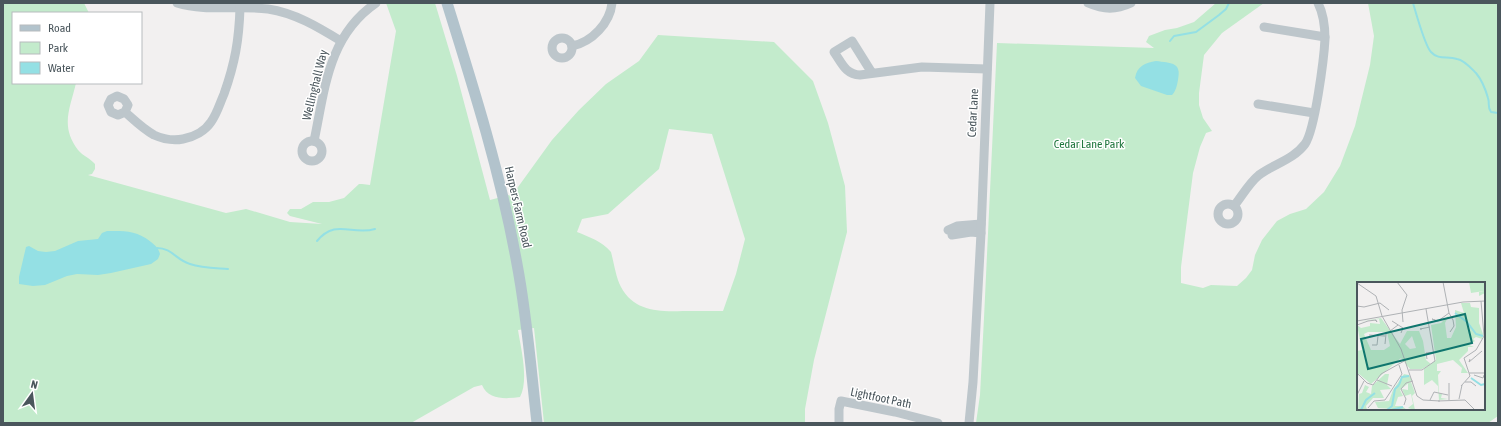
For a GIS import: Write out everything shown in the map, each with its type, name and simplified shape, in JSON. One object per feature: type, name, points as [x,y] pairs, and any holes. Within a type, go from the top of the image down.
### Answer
[{"type":"main road","name":"Harpers Farm Road","points":[[447,3],[489,140],[517,263],[528,332],[537,423]]},
{"type":"street","points":[[177,3],[197,7],[270,9],[293,16],[316,26],[341,41]]},
{"type":"street","name":"Wellinghall Way","points":[[314,141],[331,64],[341,41],[354,21],[376,3]]},
{"type":"street","points":[[572,46],[586,41],[605,24],[612,3]]},
{"type":"street","name":"Cedar Lane","points":[[969,423],[973,382],[981,228],[990,3]]},
{"type":"street","points":[[1088,3],[1106,9],[1119,8],[1131,3]]},
{"type":"street","points":[[1234,206],[1258,176],[1288,159],[1302,147],[1309,137],[1325,37],[1323,20],[1318,3]]},
{"type":"street","points":[[125,112],[146,130],[161,138],[170,140],[188,138],[204,130],[216,115],[234,63],[239,31],[240,8]]},
{"type":"street","points":[[1264,27],[1325,37]]},
{"type":"street","points":[[872,73],[922,67],[987,69]]},
{"type":"street","points":[[1258,104],[1314,113]]},
{"type":"street","points":[[950,233],[971,232],[981,228]]},
{"type":"street","name":"Lightfoot Path","points":[[839,423],[839,409],[841,401],[895,412],[938,423]]},
{"type":"green space","points":[[3,3],[84,3],[88,12],[12,12],[12,84],[76,84],[69,109],[69,133],[78,150],[95,164],[95,169],[92,174],[88,175],[226,213],[246,209],[290,222],[322,224],[290,216],[287,213],[290,209],[301,209],[313,202],[329,202],[344,198],[359,184],[370,185],[396,31],[386,3],[435,3],[457,76],[490,200],[513,194],[552,140],[579,110],[606,84],[639,61],[658,35],[774,42],[813,81],[828,123],[845,186],[847,232],[814,360],[805,409],[805,423],[544,423],[534,328],[518,330],[524,373],[523,390],[520,397],[503,398],[493,396],[485,390],[482,385],[474,387],[411,423],[3,423]],"holes":[[[669,129],[712,134],[745,239],[736,274],[723,311],[665,311],[640,305],[626,295],[616,275],[611,252],[599,242],[577,232],[582,219],[608,214],[659,169]]]},
{"type":"green space","name":"Cedar Lane Park","points":[[1216,3],[1264,3],[1222,33],[1204,55],[1199,105],[1203,118],[1212,131],[1206,133],[1200,147],[1193,173],[1181,267],[1181,283],[1203,288],[1211,285],[1237,286],[1252,270],[1255,255],[1262,240],[1277,221],[1290,214],[1306,209],[1324,192],[1340,166],[1355,126],[1370,65],[1374,36],[1368,3],[1498,3],[1498,416],[1488,423],[976,423],[980,395],[997,43],[1154,48],[1146,42],[1149,36],[1165,30],[1177,28],[1194,22]]},
{"type":"water","points":[[1156,61],[1171,63],[1177,67],[1179,74],[1177,86],[1172,95],[1167,95],[1141,86],[1135,78],[1142,66]]},
{"type":"water","points":[[107,231],[125,231],[135,233],[146,238],[159,250],[160,254],[158,259],[151,264],[111,273],[98,275],[77,274],[67,276],[45,285],[33,286],[19,284],[19,277],[26,247],[29,246],[38,251],[55,251],[78,241],[98,239],[102,233]]},
{"type":"waterway","points":[[1170,41],[1174,36],[1196,32],[1226,9],[1229,3]]},
{"type":"waterway","points":[[1413,3],[1423,36],[1431,52],[1440,57],[1460,60],[1470,67],[1476,73],[1483,85],[1491,112],[1498,113]]},
{"type":"waterway","points":[[317,241],[331,230],[344,229],[367,231],[375,229]]},
{"type":"waterway","points":[[157,248],[167,250],[181,260],[190,264],[228,269]]}]
